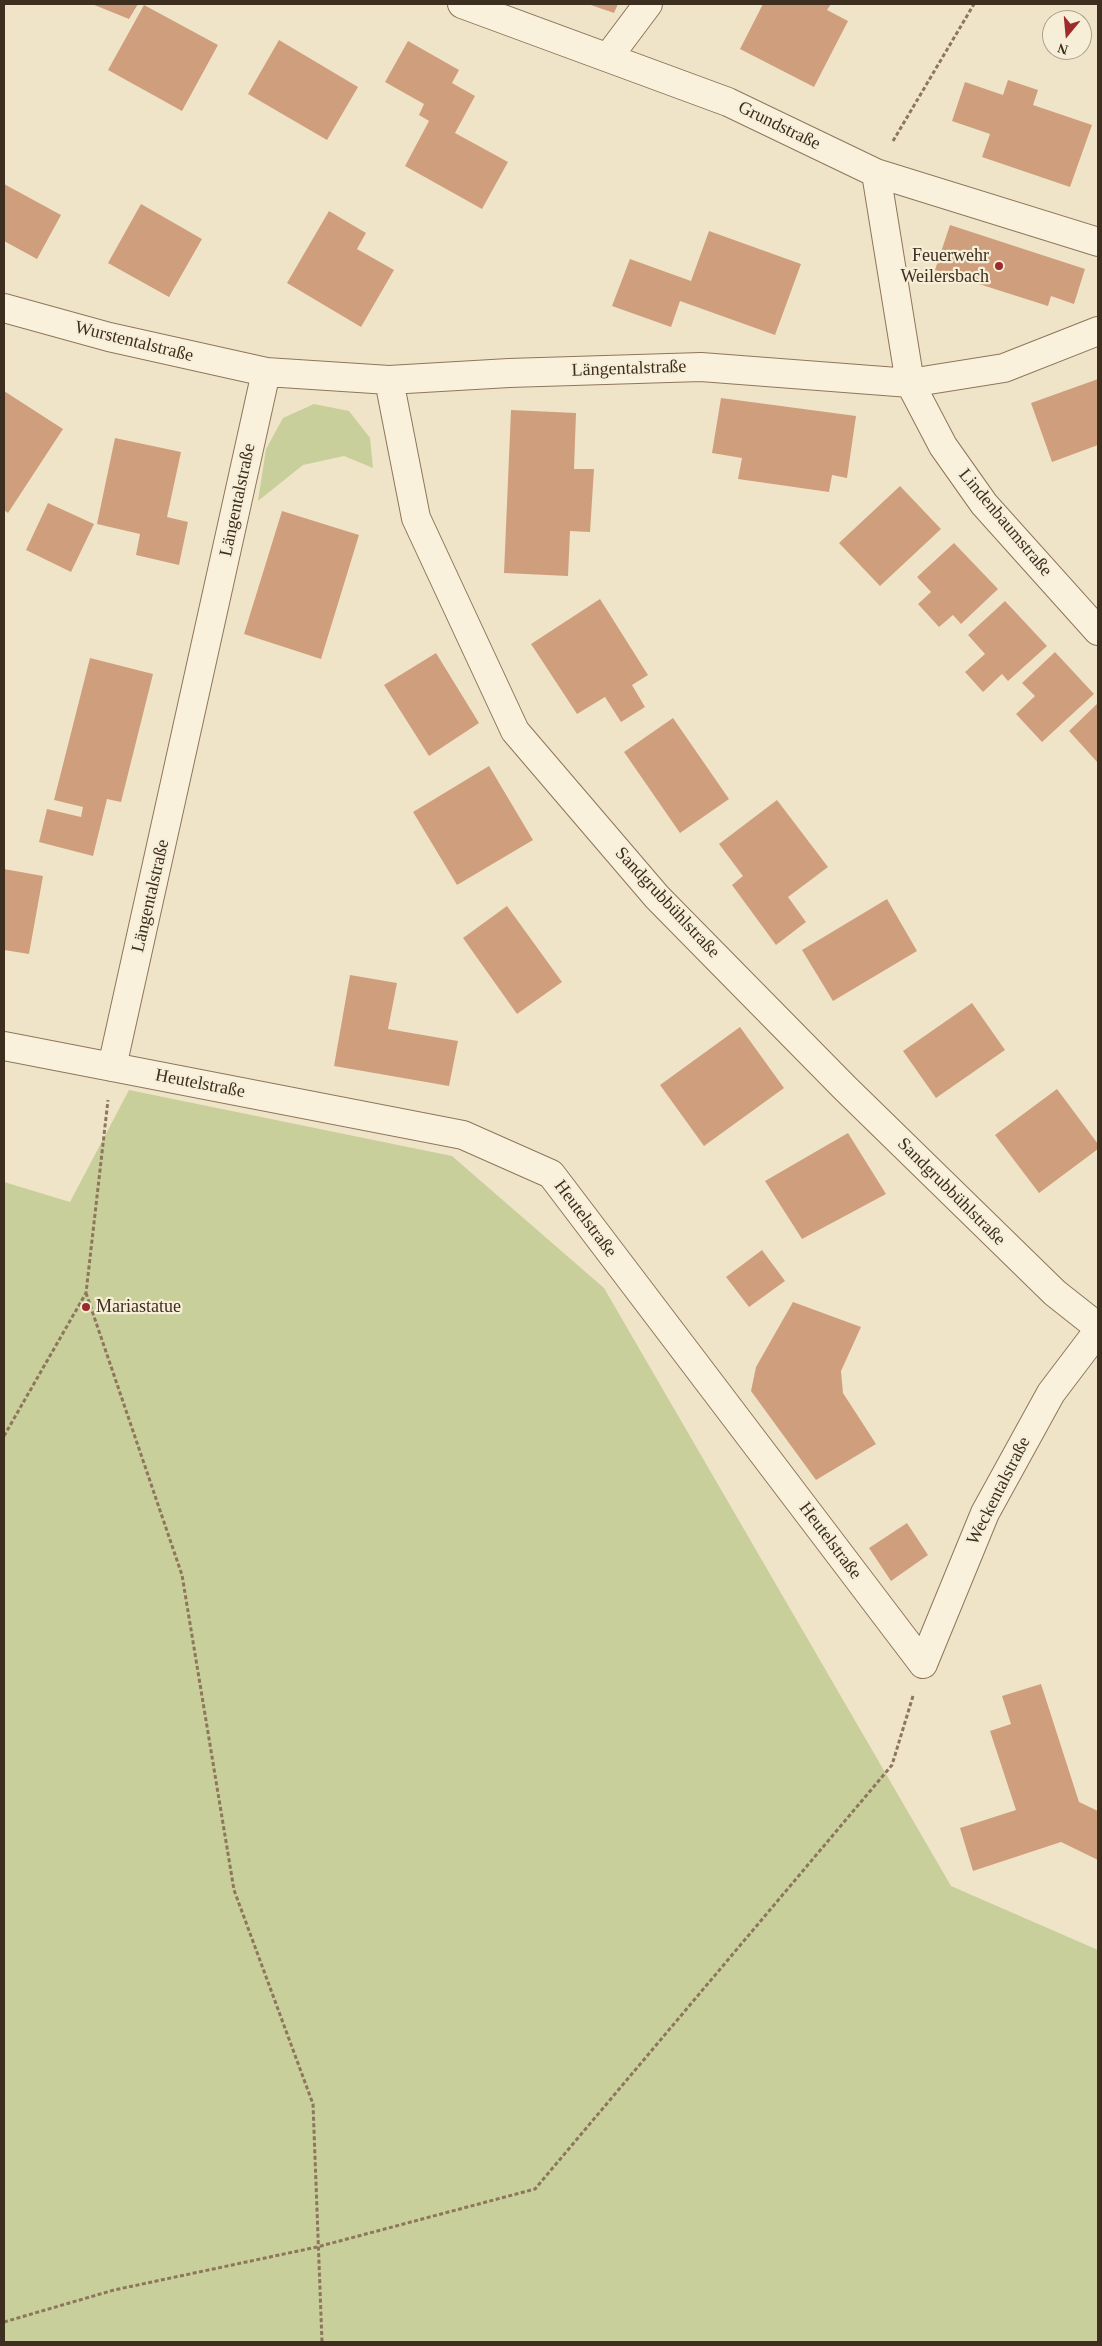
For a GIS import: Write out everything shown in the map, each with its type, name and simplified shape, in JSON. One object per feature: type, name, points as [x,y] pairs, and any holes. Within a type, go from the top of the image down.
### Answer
[{"type":"street","name":"Grundstraße","points":[[462,4],[609,56],[728,102],[876,173],[1098,242]]},
{"type":"street","points":[[609,56],[648,4]]},
{"type":"street","name":"Lindenbaumstraße","points":[[876,173],[910,384],[943,446],[984,504],[1098,631]]},
{"type":"street","name":"Wurstentalstraße","points":[[4,308],[109,337],[266,372]]},
{"type":"street","name":"Längentalstraße","points":[[112,1068],[266,372],[389,380],[509,373],[700,367],[910,384],[1004,368],[1098,331]]},
{"type":"street","name":"Sandgrubbühlstraße","points":[[389,380],[416,518],[515,731],[657,897],[846,1088],[1055,1293],[1098,1327]]},
{"type":"street","name":"Heutelstraße","points":[[4,1046],[463,1135],[551,1174],[923,1664]]},
{"type":"street","name":"Weckentalstraße","points":[[923,1664],[985,1513],[1051,1393],[1098,1331]]},
{"type":"path","points":[[892,145],[974,4]]},
{"type":"path","points":[[4,1436],[86,1292],[112,1068]]},
{"type":"path","points":[[86,1292],[182,1575],[234,1890],[313,2104],[322,2342]]},
{"type":"path","points":[[4,2322],[114,2290],[317,2246],[535,2189],[892,1765],[923,1664]]},
{"type":"green space","points":[[314,404],[349,411],[370,438],[373,468],[344,456],[303,465],[258,501],[266,449],[283,418]]},
{"type":"green space","points":[[129,1090],[452,1156],[604,1288],[951,1886],[1098,1950],[1098,2342],[4,2342],[4,1182],[70,1202]]},
{"type":"building","points":[[92,4],[138,4],[129,19]]},
{"type":"building","points":[[588,4],[618,4],[614,13]]},
{"type":"building","points":[[763,4],[831,4],[827,10],[848,21],[814,87],[740,49]]},
{"type":"building","points":[[144,5],[218,45],[182,111],[108,70]]},
{"type":"building","points":[[279,40],[358,87],[327,140],[248,94]]},
{"type":"building","points":[[408,41],[459,70],[452,83],[475,96],[455,133],[508,162],[482,209],[405,166],[429,121],[419,115],[424,104],[385,82]]},
{"type":"building","points":[[1008,80],[1038,90],[1033,105],[1092,125],[1070,187],[982,157],[990,134],[952,121],[965,82],[1003,95]]},
{"type":"building","points":[[4,184],[61,215],[37,259],[4,241]]},
{"type":"building","points":[[141,204],[202,239],[169,297],[108,263]]},
{"type":"building","points":[[329,211],[366,233],[357,249],[394,270],[361,327],[287,283]]},
{"type":"building","name":"Feuerwehr Weilersbach","points":[[950,225],[1085,269],[1074,304],[1051,296],[1048,306],[935,270]]},
{"type":"building","points":[[709,231],[801,264],[775,335],[680,301],[671,327],[612,306],[630,259],[691,281]]},
{"type":"building","points":[[1098,379],[1098,445],[1052,462],[1031,403]]},
{"type":"building","points":[[4,391],[63,429],[8,513],[4,510]]},
{"type":"building","points":[[721,398],[856,416],[847,478],[832,475],[829,492],[738,479],[742,458],[712,453]]},
{"type":"building","points":[[511,410],[576,413],[574,469],[594,469],[590,532],[570,531],[568,576],[504,573]]},
{"type":"building","points":[[115,438],[181,452],[167,517],[188,522],[179,565],[136,555],[140,534],[97,524]]},
{"type":"building","points":[[900,486],[941,529],[880,586],[839,543]]},
{"type":"building","points":[[48,503],[94,524],[71,572],[26,550]]},
{"type":"building","points":[[282,511],[359,535],[321,659],[244,634]]},
{"type":"building","points":[[954,543],[998,589],[961,624],[953,615],[939,627],[918,604],[931,592],[917,577]]},
{"type":"building","points":[[600,599],[648,675],[632,685],[645,707],[621,722],[605,697],[577,714],[531,644]]},
{"type":"building","points":[[1005,601],[1047,646],[1008,681],[1002,674],[983,692],[965,672],[985,654],[968,635]]},
{"type":"building","points":[[1055,652],[1094,694],[1042,742],[1016,714],[1035,696],[1022,683]]},
{"type":"building","points":[[436,653],[479,723],[429,756],[384,685]]},
{"type":"building","points":[[90,658],[153,674],[121,802],[107,799],[93,856],[39,842],[47,809],[81,817],[83,807],[54,800]]},
{"type":"building","points":[[1098,703],[1098,763],[1069,731]]},
{"type":"building","points":[[673,718],[729,799],[680,833],[624,752]]},
{"type":"building","points":[[489,766],[533,840],[457,885],[413,812]]},
{"type":"building","points":[[777,800],[828,867],[788,897],[806,922],[776,945],[732,885],[743,876],[719,844]]},
{"type":"building","points":[[4,869],[43,876],[29,954],[4,950]]},
{"type":"building","points":[[887,899],[917,951],[833,1001],[802,950]]},
{"type":"building","points":[[507,906],[562,982],[517,1014],[463,938]]},
{"type":"building","points":[[350,975],[397,983],[388,1029],[458,1041],[449,1086],[334,1066]]},
{"type":"building","points":[[972,1003],[1005,1050],[936,1098],[903,1051]]},
{"type":"building","points":[[740,1027],[784,1088],[704,1146],[660,1085]]},
{"type":"building","points":[[1057,1089],[1098,1144],[1098,1149],[1039,1193],[995,1135]]},
{"type":"building","points":[[848,1133],[886,1194],[802,1239],[765,1181]]},
{"type":"building","points":[[762,1250],[785,1281],[749,1307],[726,1277]]},
{"type":"building","points":[[793,1302],[861,1327],[841,1371],[843,1393],[876,1444],[816,1480],[751,1391],[756,1367]]},
{"type":"building","points":[[907,1523],[928,1555],[891,1581],[869,1548]]},
{"type":"building","points":[[1041,1684],[1079,1802],[1098,1811],[1098,1860],[1061,1842],[973,1871],[960,1828],[1016,1810],[990,1731],[1011,1724],[1002,1696]]},
{"type":"place","name":"Feuerwehr Weilersbach","points":[[999,266]]},
{"type":"place","name":"Mariastatue","points":[[86,1307]]}]
